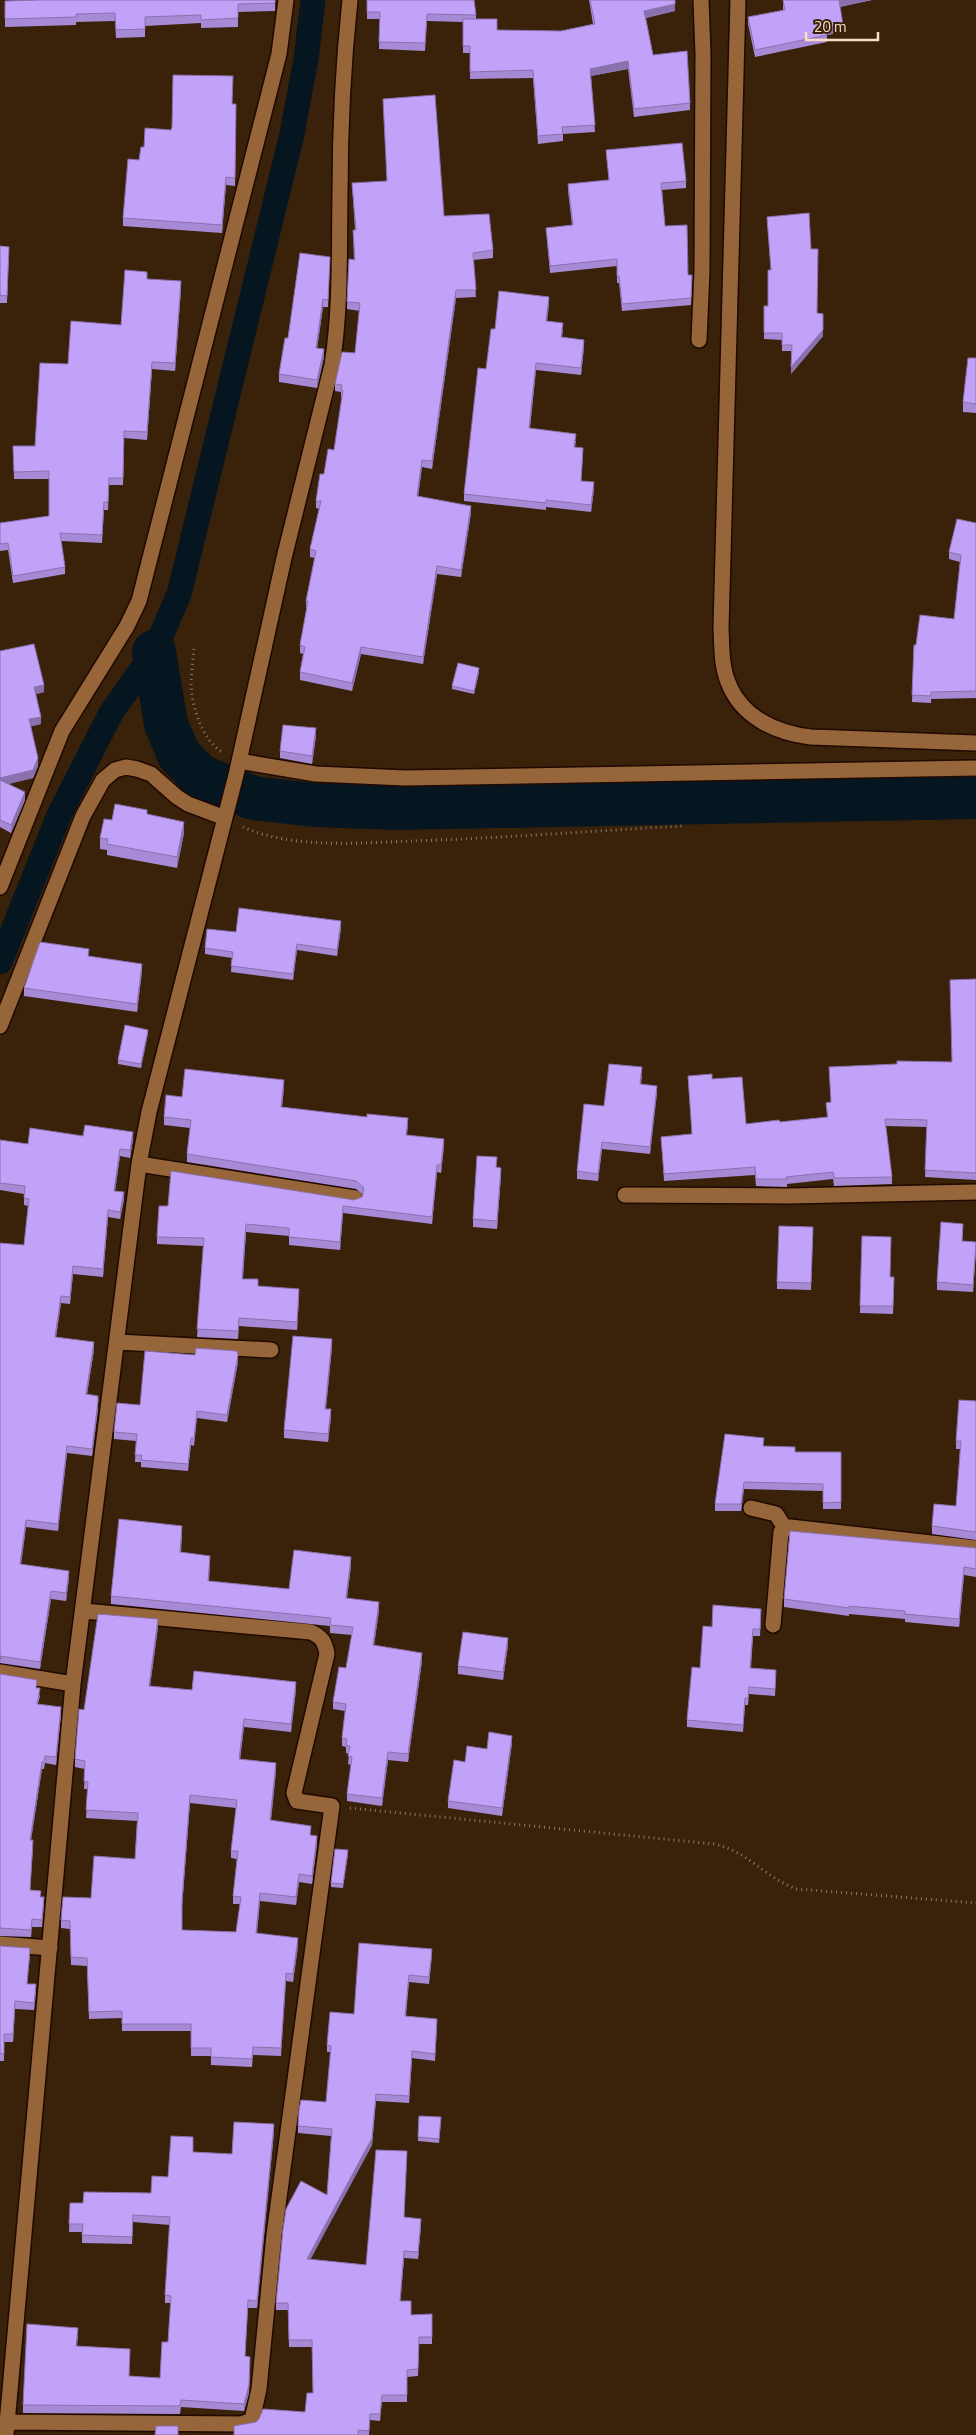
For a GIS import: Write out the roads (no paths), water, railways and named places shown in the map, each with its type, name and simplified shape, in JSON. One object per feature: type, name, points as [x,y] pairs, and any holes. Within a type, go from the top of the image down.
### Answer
[{"type":"street","points":[[0,888],[62,731],[128,626],[139,601],[279,54],[286,0]]},
{"type":"street","points":[[84,1611],[311,1632],[320,1636],[325,1643],[327,1654],[294,1793],[297,1801],[332,1806],[274,2235],[258,2389],[252,2420],[241,2424],[7,2429],[73,1684],[84,1611],[139,1164],[149,1112],[238,768],[284,558],[332,365],[336,341],[341,108],[350,0]]},
{"type":"street","points":[[699,340],[702,270],[703,54],[701,0]]},
{"type":"street","points":[[738,0],[721,628],[722,659],[728,682],[740,702],[751,714],[765,724],[790,734],[811,737],[976,743]]},
{"type":"street","points":[[0,1026],[83,816],[103,780],[115,770],[126,767],[137,769],[151,774],[188,804],[225,818]]},
{"type":"street","points":[[238,768],[405,778],[976,768]]},
{"type":"street","points":[[139,1164],[355,1198]]},
{"type":"street","points":[[626,1195],[788,1196],[976,1192]]},
{"type":"street","points":[[117,1342],[272,1350]]},
{"type":"street","points":[[751,1508],[776,1514],[785,1528]]},
{"type":"street","points":[[773,1625],[781,1532],[785,1528],[790,1527],[976,1548]]},
{"type":"street","points":[[0,1672],[73,1684]]},
{"type":"street","points":[[0,1944],[50,1948]]},
{"type":"waterway","points":[[0,962],[59,815],[111,713],[154,652],[179,594],[292,134],[306,59],[313,0]]},
{"type":"waterway","points":[[154,652],[166,724],[179,755],[200,776],[253,798],[314,805],[398,808],[976,797]]}]
